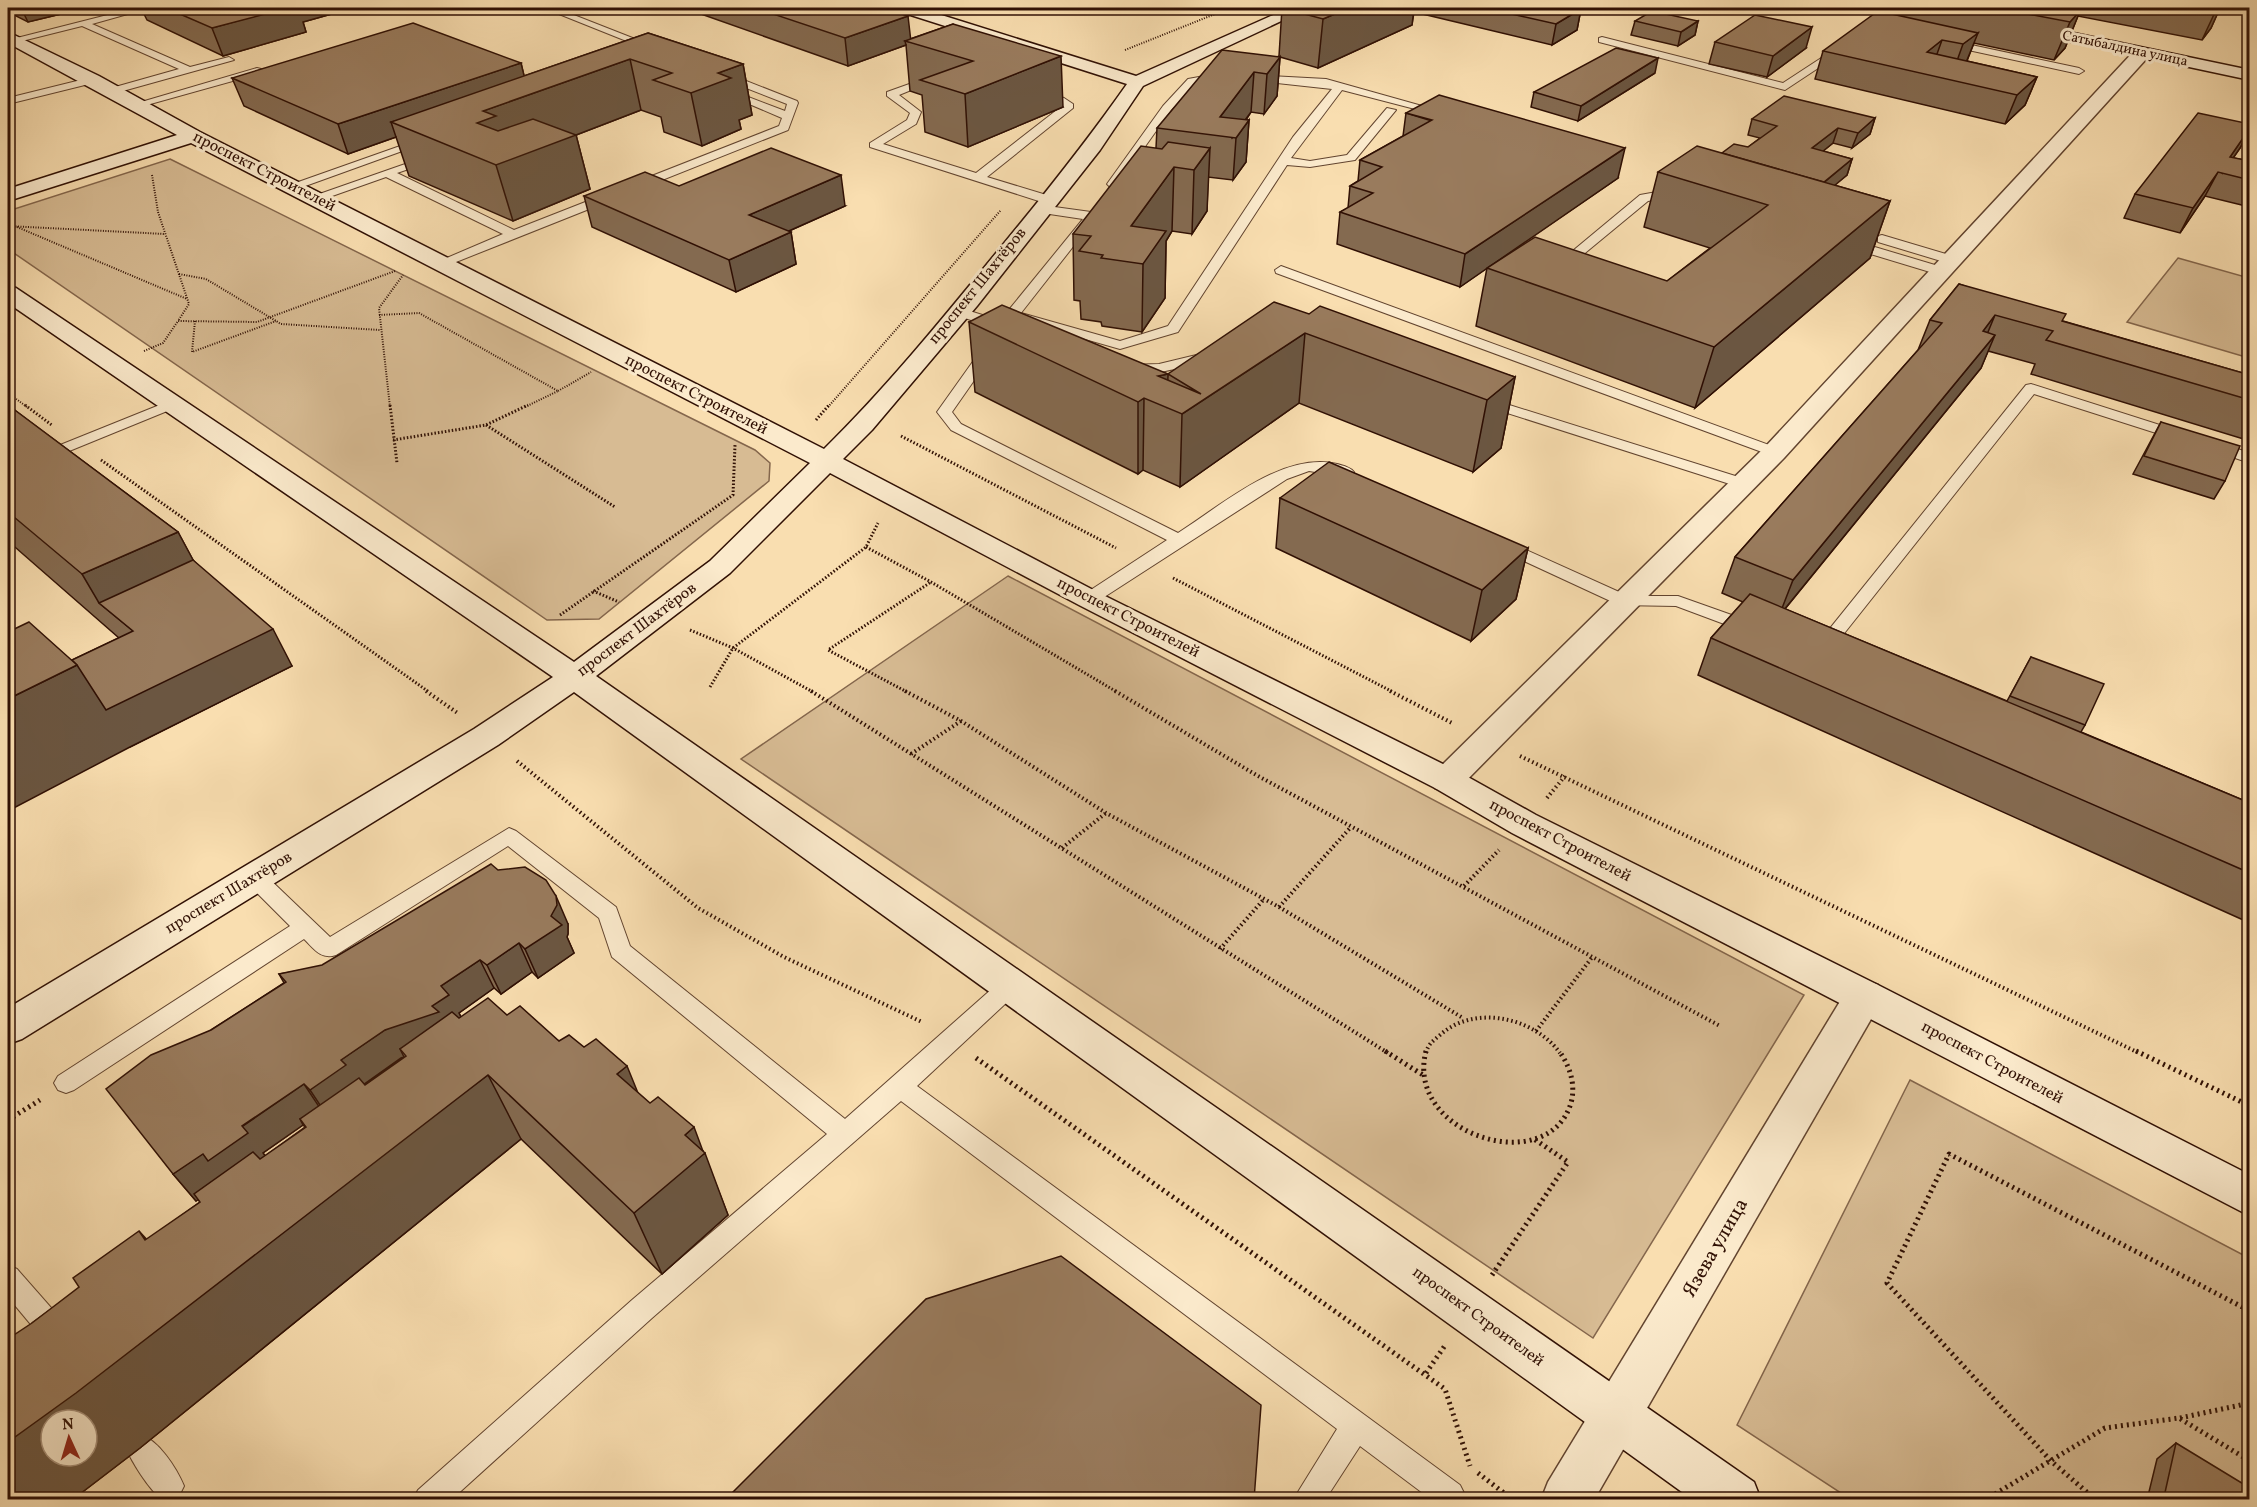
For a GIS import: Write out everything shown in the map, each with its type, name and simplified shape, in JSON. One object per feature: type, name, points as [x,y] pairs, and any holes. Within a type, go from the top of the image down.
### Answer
[{"type":"main road","points":[[904,8],[1137,82],[1301,8]]},
{"type":"main road","name":"Сатыбалдина улица","points":[[2008,24],[2250,75]]},
{"type":"main road","name":"проспект Строителей","points":[[11,38],[93,80],[193,136],[826,461],[1089,599],[1446,780],[1524,824],[1864,996],[2250,1197]]},
{"type":"main road","points":[[1446,780],[1488,741],[1775,452],[2142,53]]},
{"type":"main road","name":"проспект Шахтёров","points":[[8,1028],[486,737],[573,678],[720,567],[863,425],[965,307],[1093,146],[1137,82]]},
{"type":"main road","points":[[8,195],[193,136]]},
{"type":"main road","name":"проспект Строителей","points":[[8,293],[850,868],[1736,1500]]},
{"type":"main road","name":"Язева улица","points":[[1566,1500],[1864,996]]},
{"type":"lane","points":[[11,38],[144,8]]},
{"type":"lane","points":[[549,8],[660,51]]},
{"type":"lane","points":[[1602,40],[1785,87],[1904,8]]},
{"type":"lane","points":[[83,23],[189,70]]},
{"type":"lane","points":[[1875,27],[1887,29]]},
{"type":"lane","points":[[1932,39],[2079,71]]},
{"type":"lane","points":[[1003,54],[1023,46]]},
{"type":"lane","points":[[1204,51],[1226,56]]},
{"type":"lane","points":[[112,91],[229,60]]},
{"type":"lane","points":[[1259,65],[1451,115]]},
{"type":"lane","points":[[136,105],[268,67]]},
{"type":"lane","points":[[441,263],[784,128],[793,103],[715,72]]},
{"type":"lane","points":[[942,76],[891,94],[916,112],[912,122],[874,145],[980,176],[1044,205],[1097,207]]},
{"type":"lane","points":[[1179,540],[956,427],[944,412],[1009,320],[1097,207],[1167,108],[1192,81],[1234,76],[1335,85]]},
{"type":"lane","points":[[8,101],[93,80]]},
{"type":"lane","points":[[965,307],[1009,320],[1120,345],[1173,329],[1284,161],[1336,89],[1335,85]]},
{"type":"lane","points":[[717,88],[788,116]]},
{"type":"lane","points":[[980,176],[1069,106],[1060,100],[1028,89]]},
{"type":"lane","points":[[1284,161],[1310,164],[1351,158],[1391,110]]},
{"type":"lane","points":[[293,186],[433,137]]},
{"type":"lane","points":[[314,198],[444,153]]},
{"type":"lane","points":[[387,173],[513,234]]},
{"type":"lane","points":[[1549,275],[1644,198],[1663,192],[1693,196]]},
{"type":"lane","points":[[1882,239],[1946,265]]},
{"type":"lane","points":[[1839,240],[1946,265]]},
{"type":"lane","points":[[1281,270],[1775,452]]},
{"type":"lane","points":[[1009,320],[1027,334]]},
{"type":"lane","points":[[1113,366],[1132,370],[1159,368],[1228,351]]},
{"type":"lane","points":[[1841,662],[1814,651],[2031,388],[2250,458]]},
{"type":"lane","points":[[1470,397],[1742,483]]},
{"type":"lane","points":[[8,471],[172,404]]},
{"type":"lane","points":[[1089,599],[1143,562],[1289,472],[1309,466],[1338,468],[1359,478]]},
{"type":"lane","points":[[1487,537],[1625,601],[1678,602],[1765,633]]},
{"type":"lane","points":[[254,877],[328,949],[509,836],[608,913],[620,951],[844,1133]]},
{"type":"lane","points":[[66,1083],[304,927]]},
{"type":"lane","points":[[428,1500],[844,1133],[900,1087],[1011,985]]},
{"type":"lane","points":[[900,1087],[1357,1424],[1450,1495],[1447,1500]]},
{"type":"lane","points":[[8,1278],[75,1355]]},
{"type":"lane","points":[[1308,1500],[1357,1424]]},
{"type":"lane","points":[[140,1448],[169,1486]]},
{"type":"path","points":[[1086,65],[1230,8]]},
{"type":"path","points":[[142,352],[163,342],[189,304],[158,212],[150,168]]},
{"type":"path","points":[[8,226],[165,234]]},
{"type":"path","points":[[17,227],[187,299]]},
{"type":"path","points":[[397,463],[379,308],[409,266]]},
{"type":"path","points":[[178,321],[257,322],[398,270]]},
{"type":"path","points":[[178,273],[206,279],[281,324],[380,330]]},
{"type":"path","points":[[379,315],[419,313],[558,391],[486,425],[393,440]]},
{"type":"path","points":[[195,321],[192,352],[276,321]]},
{"type":"path","points":[[8,393],[462,717]]},
{"type":"path","points":[[486,425],[615,507]]},
{"type":"path","points":[[901,436],[1488,741],[2250,1106]]},
{"type":"path","points":[[560,615],[733,495],[735,440]]},
{"type":"path","points":[[710,687],[733,648],[866,547],[878,522]]},
{"type":"path","points":[[866,547],[931,582],[1258,776],[1720,1026]]},
{"type":"path","points":[[931,582],[828,650],[961,721],[1106,813],[1264,899],[1463,1018]]},
{"type":"path","points":[[733,648],[827,700],[1422,1075]]},
{"type":"path","points":[[911,754],[961,721]]},
{"type":"path","points":[[517,761],[698,908],[784,957],[903,1011],[951,1040],[1426,1373],[1445,1389],[1470,1466],[1513,1500]]},
{"type":"path","points":[[1062,848],[1106,813]]},
{"type":"path","points":[[1279,908],[1351,827]]},
{"type":"path","points":[[1220,949],[1264,899]]},
{"type":"path","points":[[1536,1031],[1593,956]]},
{"type":"path","points":[[1495,1017],[1512,1020],[1536,1031],[1557,1048],[1570,1069],[1574,1088],[1571,1108],[1561,1124],[1544,1136],[1522,1143],[1497,1142],[1473,1136],[1452,1123],[1434,1106],[1424,1086],[1421,1064],[1428,1044],[1442,1028],[1463,1018],[1495,1017]]},
{"type":"path","points":[[8,1120],[66,1083]]},
{"type":"path","points":[[1426,1373],[1568,1162],[1534,1139]]},
{"type":"path","points":[[2096,1500],[2051,1461],[1887,1283],[1949,1154],[2250,1311]]},
{"type":"path","points":[[1985,1500],[2105,1428],[2179,1418],[2250,1403]]},
{"type":"path","points":[[2179,1418],[2250,1461]]},
{"type":"shaded area","points":[[170,159],[755,450],[770,463],[769,481],[599,619],[547,620],[8,249],[8,211]]},
{"type":"shaded area","points":[[2178,258],[2249,278],[2249,358],[2127,322]]},
{"type":"shaded area","points":[[1008,576],[1804,995],[1593,1338],[741,759]]},
{"type":"shaded area","points":[[1910,1080],[2249,1258],[2249,1499],[1850,1499],[1737,1425]]},
{"type":"building","points":[[166,8],[288,8],[212,28]]},
{"type":"building","points":[[755,8],[882,8],[908,16],[845,38]]},
{"type":"building","points":[[1282,8],[1349,8],[1323,19]]},
{"type":"building","points":[[1485,8],[1573,8],[1581,9],[1556,24]]},
{"type":"building","points":[[1996,8],[2064,8],[2080,11],[2070,22]]},
{"type":"building","points":[[1652,11],[1698,21],[1681,32],[1635,21]]},
{"type":"building","points":[[1878,11],[1978,33],[1963,44],[1942,40],[1927,52],[2037,77],[2017,95],[1823,51]]},
{"type":"building","points":[[1755,15],[1812,27],[1773,56],[1715,42]]},
{"type":"building","points":[[413,23],[521,63],[338,124],[232,78]]},
{"type":"building","points":[[953,24],[1061,56],[965,94],[920,80],[973,61],[905,41]]},
{"type":"building","points":[[648,33],[743,64],[718,73],[731,78],[691,93],[653,80],[672,73],[630,59],[483,111],[496,116],[477,123],[498,131],[533,119],[576,135],[496,165],[391,122]]},
{"type":"building","points":[[1616,48],[1658,58],[1581,106],[1534,92]]},
{"type":"building","points":[[1222,50],[1280,57],[1267,74],[1254,72],[1220,117],[1249,120],[1236,138],[1157,128]]},
{"type":"building","points":[[1439,95],[1625,148],[1465,254],[1340,212],[1373,193],[1350,186],[1382,167],[1360,160],[1432,120],[1406,113]]},
{"type":"building","points":[[1784,96],[1875,118],[1858,133],[1838,128],[1812,148],[1852,159],[1824,182],[1722,153],[1734,144],[1748,147],[1777,126],[1752,119]]},
{"type":"building","points":[[2198,113],[2250,124],[2250,128],[2230,157],[2250,161],[2250,180],[2218,172],[2193,208],[2135,194]]},
{"type":"building","points":[[1168,142],[1210,148],[1194,170],[1174,167],[1131,226],[1166,231],[1143,264],[1101,258],[1103,255],[1079,251],[1091,236],[1073,234],[1141,146],[1162,149]]},
{"type":"building","points":[[1697,146],[1890,201],[1714,347],[1487,268],[1535,237],[1667,281],[1768,205],[1658,172]]},
{"type":"building","points":[[771,148],[841,175],[749,215],[791,232],[729,260],[584,196],[645,172],[679,186]]},
{"type":"building","points":[[1959,284],[2066,314],[2062,321],[2250,375],[2250,400],[2046,340],[2053,331],[1995,315],[1983,331],[1995,335],[1793,580],[1735,557],[1942,323],[1930,320]]},
{"type":"building","points":[[1274,302],[1309,314],[1320,306],[1515,377],[1487,400],[1305,333],[1182,414],[1144,398],[1138,402],[969,322],[1002,305],[1168,374]],"holes":[[[1168,374],[1201,394],[1158,376]]]},
{"type":"building","points":[[8,405],[178,532],[82,574],[8,512]]},
{"type":"building","points":[[2161,422],[2240,446],[2225,481],[2144,456]]},
{"type":"building","points":[[1329,462],[1528,548],[1482,590],[1280,498]]},
{"type":"building","points":[[193,560],[273,629],[106,710],[72,660],[133,631],[99,603]]},
{"type":"building","points":[[1750,594],[2250,803],[2250,873],[1711,638]]},
{"type":"building","points":[[29,622],[77,665],[8,699],[8,632]]},
{"type":"building","points":[[2031,657],[2104,684],[2085,725],[2010,696]]},
{"type":"building","points":[[491,864],[498,870],[525,867],[546,880],[556,896],[557,905],[551,916],[562,925],[525,949],[519,943],[487,965],[480,960],[441,986],[449,995],[432,1006],[439,1012],[385,1030],[341,1060],[346,1065],[310,1090],[304,1084],[242,1126],[248,1133],[208,1161],[203,1154],[173,1174],[106,1089],[151,1055],[211,1030],[286,982],[279,974],[322,965]]},
{"type":"building","points":[[488,998],[507,1015],[520,1006],[559,1041],[569,1035],[584,1047],[596,1039],[627,1066],[617,1074],[650,1103],[658,1097],[694,1127],[685,1135],[705,1153],[634,1213],[488,1075],[76,1393],[55,1408],[39,1408],[39,1420],[8,1442],[8,1339],[79,1287],[73,1278],[139,1231],[145,1240],[200,1202],[194,1194],[253,1152],[260,1159],[306,1127],[300,1119],[359,1078],[365,1085],[406,1056],[400,1049],[452,1012],[459,1018]]},
{"type":"building","points":[[1061,1256],[1261,1405],[1254,1500],[725,1500],[926,1299]]},
{"type":"building","points":[[2176,1443],[2250,1488],[2250,1500],[2168,1500],[2164,1497]]}]
